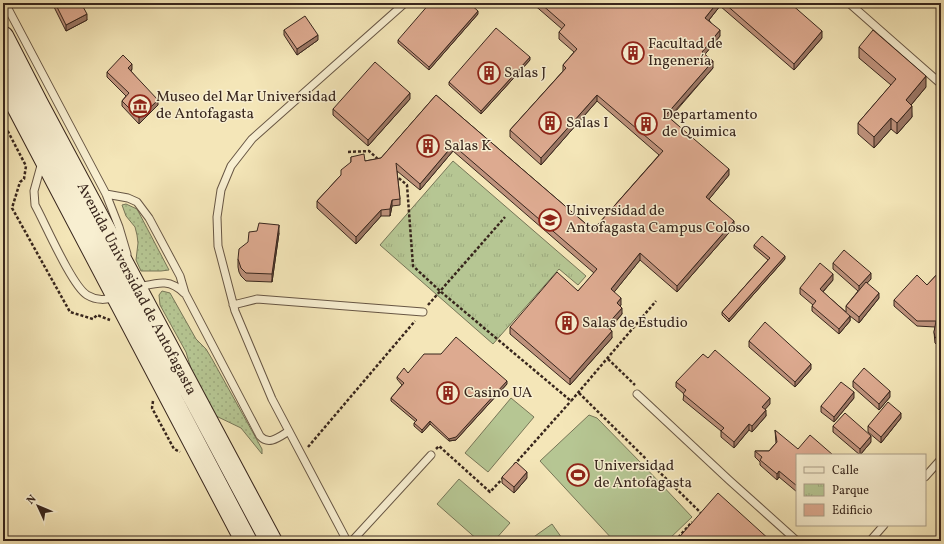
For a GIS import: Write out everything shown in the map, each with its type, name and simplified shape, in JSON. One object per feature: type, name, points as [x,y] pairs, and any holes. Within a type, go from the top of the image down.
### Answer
[{"type":"main road","name":"Avenida Universidad de Antofagasta","points":[[3,36],[40,109],[246,541]]},
{"type":"main road","name":"Avenida Universidad de Antofagasta","points":[[3,79],[43,156],[127,292],[271,541]]},
{"type":"lane","points":[[5,3],[106,194],[123,238],[127,292]]},
{"type":"lane","points":[[347,541],[272,399],[234,305],[218,246],[217,217],[221,190],[231,166],[252,139],[405,3]]},
{"type":"lane","points":[[849,3],[941,84]]},
{"type":"lane","points":[[43,156],[34,191],[35,204],[74,280],[83,292],[93,298],[105,300],[127,292],[164,282],[175,285],[185,293]]},
{"type":"lane","points":[[106,194],[133,199],[149,218],[180,276],[185,293],[260,436],[266,441],[270,441],[275,440],[289,431]]},
{"type":"lane","points":[[234,305],[257,299],[423,312]]},
{"type":"lane","points":[[637,394],[797,541]]},
{"type":"lane","points":[[352,541],[431,455]]},
{"type":"lane","points":[[926,476],[941,459]]},
{"type":"lane","points":[[870,541],[883,526]]},
{"type":"path","points":[[3,122],[26,166],[24,179],[20,182],[12,208],[70,312],[93,318],[97,314],[114,322]]},
{"type":"path","points":[[348,152],[369,151],[385,166]]},
{"type":"path","points":[[391,170],[407,185],[413,266],[440,291],[571,401]]},
{"type":"path","points":[[301,455],[505,217]]},
{"type":"path","points":[[510,470],[656,302]]},
{"type":"path","points":[[578,393],[701,513],[675,541]]},
{"type":"path","points":[[153,398],[152,408],[174,449],[185,455]]},
{"type":"path","points":[[431,455],[439,446],[490,492],[506,475]]},
{"type":"green space","points":[[453,161],[586,276],[578,285],[559,269],[493,344],[380,245]]},
{"type":"green space","points":[[126,204],[137,209],[169,270],[141,271],[136,260],[138,243],[135,227],[126,216],[122,205]]},
{"type":"green space","points":[[162,291],[170,293],[196,339],[206,349],[262,449],[262,454],[241,428],[214,415],[192,372],[186,352],[160,305],[159,295]]},
{"type":"green space","points":[[511,398],[534,417],[488,472],[465,453]]},
{"type":"green space","points":[[589,415],[597,418],[692,517],[667,541],[614,541],[540,461]]},
{"type":"green space","points":[[459,479],[510,523],[494,541],[479,541],[437,504]]},
{"type":"green space","points":[[552,524],[564,541],[528,541]]},
{"type":"building","points":[[55,3],[81,3],[87,14],[66,25]]},
{"type":"building","points":[[430,3],[469,3],[478,11],[429,67],[398,40]]},
{"type":"building","points":[[540,3],[717,3],[705,18],[720,30],[702,52],[713,61],[666,115],[729,169],[706,197],[734,221],[677,286],[640,253],[611,289],[621,298],[617,303],[622,308],[606,326],[612,331],[570,379],[510,327],[557,272],[578,291],[597,269],[453,145],[420,184],[396,163],[400,199],[392,200],[390,209],[381,210],[356,237],[317,201],[341,175],[341,170],[351,162],[351,157],[364,154],[365,161],[381,158],[436,95],[593,230],[663,151],[597,95],[541,158],[510,130],[566,68],[563,65],[577,49],[559,32],[565,25]]},
{"type":"building","name":"Facultad de Ingenería","points":[[724,3],[790,3],[822,31],[794,64]]},
{"type":"building","points":[[305,16],[318,35],[297,49],[284,30]]},
{"type":"building","name":"Salas J","points":[[496,28],[530,57],[481,111],[449,82]]},
{"type":"building","points":[[873,30],[926,76],[906,100],[912,106],[897,123],[891,118],[874,137],[858,123],[896,79],[859,47]]},
{"type":"building","points":[[123,55],[132,64],[128,68],[158,100],[139,118],[122,101],[129,93],[107,72]]},
{"type":"building","points":[[375,62],[410,93],[368,140],[333,109]]},
{"type":"building","points":[[259,223],[279,225],[272,274],[246,273],[241,268],[238,259],[239,249],[248,242],[249,232],[257,231]]},
{"type":"building","points":[[762,236],[785,256],[729,319],[722,312],[770,258],[754,245]]},
{"type":"building","points":[[844,250],[871,273],[859,286],[833,263]]},
{"type":"building","points":[[820,263],[833,274],[820,289],[850,316],[839,329],[812,306],[816,301],[800,288]]},
{"type":"building","points":[[941,270],[941,344],[935,337],[934,332],[936,321],[917,321],[894,300],[917,275],[927,285]]},
{"type":"building","points":[[866,282],[879,293],[859,317],[846,306]]},
{"type":"building","points":[[765,322],[811,364],[795,382],[749,341]]},
{"type":"building","name":"Casino UA","points":[[456,337],[507,381],[456,437],[449,439],[430,421],[422,430],[414,423],[417,420],[391,398],[404,383],[397,377],[404,368],[408,373],[424,354],[441,354]]},
{"type":"building","points":[[715,350],[770,398],[762,407],[766,410],[752,426],[749,424],[734,442],[721,431],[724,428],[683,394],[686,390],[676,382],[703,354],[708,358]]},
{"type":"building","points":[[864,368],[890,391],[879,404],[853,381]]},
{"type":"building","points":[[841,382],[854,392],[834,417],[821,406]]},
{"type":"building","points":[[888,402],[901,413],[881,437],[868,426]]},
{"type":"building","points":[[845,413],[871,436],[860,449],[833,426]]},
{"type":"building","points":[[775,430],[798,449],[810,435],[832,454],[796,454],[796,485],[779,471],[777,474],[760,460],[762,457],[755,451],[769,451],[777,442]]},
{"type":"building","points":[[516,462],[527,472],[514,487],[502,477]]},
{"type":"building","points":[[718,493],[771,541],[676,541]]},
{"type":"place","name":"Facultad de Ingenería","points":[[633,53]]},
{"type":"place","name":"Salas J","points":[[489,73]]},
{"type":"place","name":"Museo del Mar Universidad de Antofagasta","points":[[140,106]]},
{"type":"place","name":"Salas I","points":[[550,123]]},
{"type":"place","name":"Departamento de Quimica","points":[[646,124]]},
{"type":"place","name":"Salas K","points":[[428,146]]},
{"type":"place","name":"Universidad de Antofagasta Campus Coloso","points":[[550,220]]},
{"type":"place","name":"Salas de Estudio","points":[[567,323]]},
{"type":"place","name":"Casino UA","points":[[448,393]]},
{"type":"place","name":"Universidad de Antofagasta","points":[[578,475]]}]
